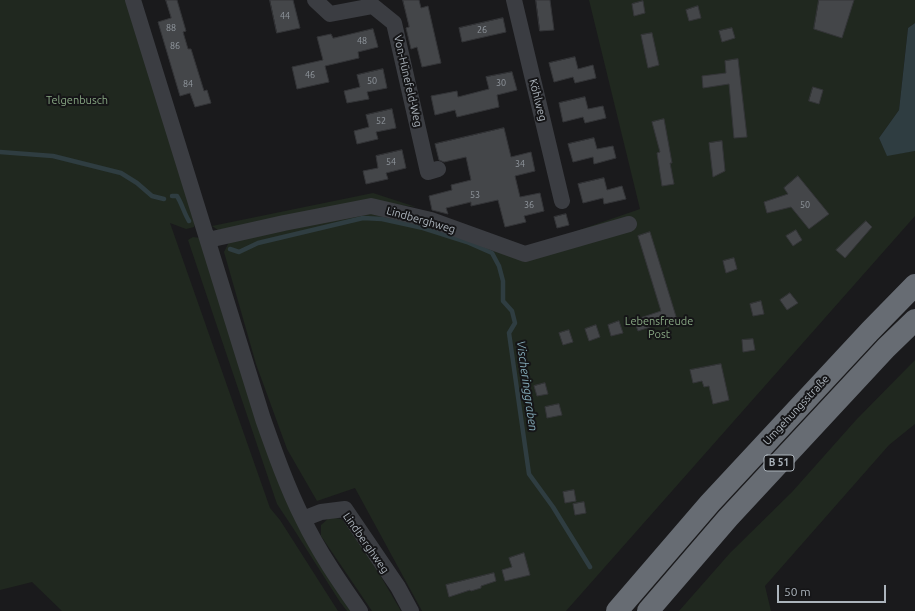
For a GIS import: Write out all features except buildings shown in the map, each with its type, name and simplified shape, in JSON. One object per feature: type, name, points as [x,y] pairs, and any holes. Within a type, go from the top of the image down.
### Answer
[{"type":"highway","name":"B 51","points":[[870,331],[915,273]]},
{"type":"highway","name":"Umgehungsstraße","points":[[617,611],[710,503],[870,331],[915,285]]},
{"type":"highway","name":"B 51","points":[[648,611],[728,518],[886,348],[915,320]]},
{"type":"street","points":[[133,0],[263,419],[279,466],[303,519],[332,570],[360,611]]},
{"type":"street","name":"Von-Hünefeld-Weg","points":[[315,0],[330,14],[374,6],[394,23],[428,172],[438,169]]},
{"type":"street","name":"Köhlweg","points":[[514,0],[562,200]]},
{"type":"street","name":"Lindberghweg","points":[[208,240],[371,206],[431,220],[525,254],[629,224]]},
{"type":"street","name":"Lindberghweg","points":[[303,519],[321,512],[344,509],[398,587],[411,611]]},
{"type":"green space","name":"Telgenbusch","points":[[0,0],[127,0],[195,221],[194,227],[186,229],[170,223],[270,508],[280,520],[338,611],[62,611],[32,582],[0,590]]},
{"type":"green space","name":"Lebensfreude Post","points":[[589,0],[915,0],[915,23],[908,28],[899,110],[879,138],[887,155],[915,151],[915,216],[566,611],[422,611],[355,488],[317,501],[287,449],[256,364],[224,252],[229,242],[372,211],[406,218],[517,254],[536,245],[640,209]]},
{"type":"green space","points":[[373,193],[416,207],[374,202],[218,230],[212,226]]},
{"type":"green space","points":[[193,237],[200,238],[260,429],[357,611],[347,611],[340,602],[277,504],[188,240]]},
{"type":"green space","points":[[915,360],[915,424],[889,445],[765,586],[771,611],[679,611],[730,553],[792,492],[856,420]]},
{"type":"green space","points":[[330,517],[341,519],[352,527],[401,611],[372,611],[321,536],[321,525]]},
{"type":"shaded area","points":[[915,23],[915,151],[887,156],[879,138],[899,110],[908,28]]},
{"type":"waterway","name":"Vischeringgraben","points":[[0,152],[53,156],[121,173],[137,183],[152,196],[164,199]]},
{"type":"waterway","name":"Vischeringgraben","points":[[172,196],[177,196],[189,221]]},
{"type":"waterway","name":"Vischeringgraben","points":[[230,249],[239,252],[258,243],[363,218],[382,219],[423,228],[467,242],[492,253],[499,266],[503,281],[503,301],[512,311],[515,323],[509,333],[529,474],[553,507],[590,567]]}]
